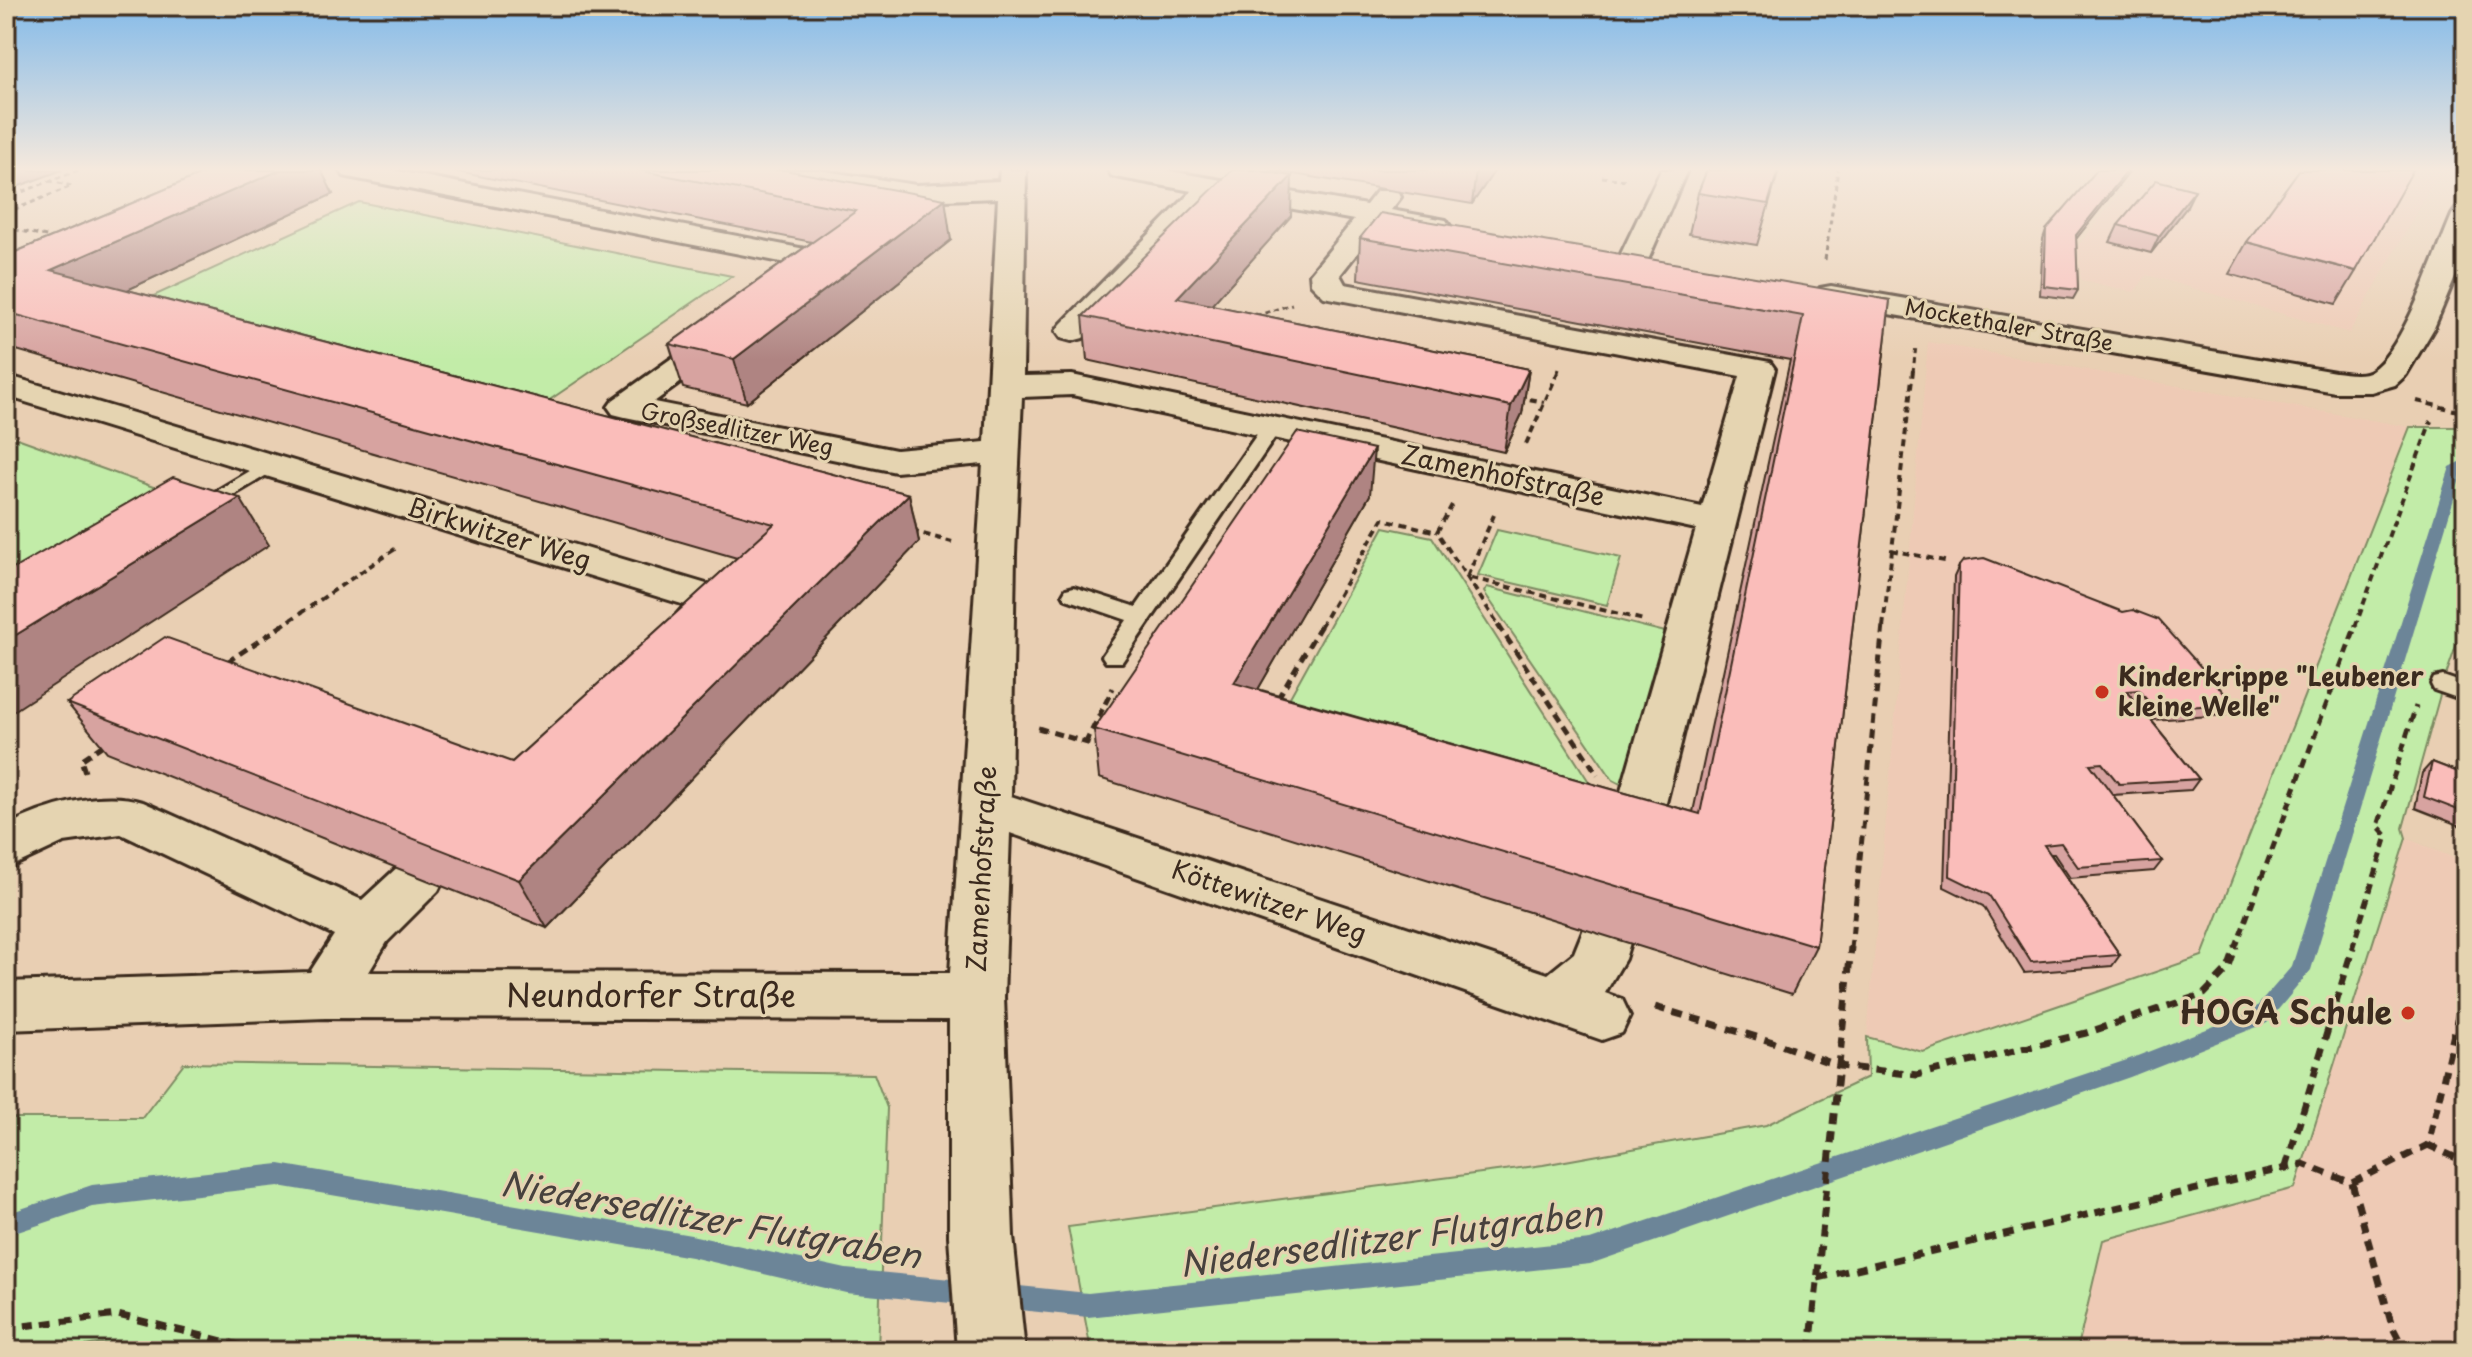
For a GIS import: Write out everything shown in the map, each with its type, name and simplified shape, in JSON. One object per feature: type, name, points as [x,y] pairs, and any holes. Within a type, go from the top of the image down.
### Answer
[{"type":"street","name":"Großsedlitzer Weg","points":[[679,233],[826,262],[625,407],[896,461],[1002,451]]},
{"type":"street","name":"Zamenhofstraße","points":[[991,1351],[981,1236],[976,997],[1006,387],[1010,233]]},
{"type":"street","points":[[1072,331],[1166,233]]},
{"type":"street","points":[[1359,233],[1325,274],[1326,281],[1335,291],[1758,369],[1630,847]]},
{"type":"street","points":[[1602,255],[1647,263],[1656,233]]},
{"type":"street","name":"Mockethaler Straße","points":[[1814,292],[2335,382],[2364,384],[2384,377],[2403,357],[2458,233]]},
{"type":"street","name":"Birkwitzer Weg","points":[[6,385],[715,600],[660,652]]},
{"type":"street","name":"Zamenhofstraße","points":[[1006,387],[1072,385],[1717,522]]},
{"type":"street","name":"Köttewitzer Weg","points":[[987,806],[1578,1000]]},
{"type":"street","points":[[6,850],[24,837],[99,816],[126,815],[368,927]]},
{"type":"street","points":[[325,995],[368,927],[420,877]]},
{"type":"street","points":[[1578,1000],[1599,958],[1606,936]]},
{"type":"street","name":"Neundorfer Straße","points":[[6,1006],[325,995],[976,997]]},
{"type":"lane","points":[[1114,656],[1272,427]]},
{"type":"lane","points":[[177,520],[270,465]]},
{"type":"lane","points":[[1074,594],[1140,616]]},
{"type":"lane","points":[[2443,684],[2466,693]]},
{"type":"path","points":[[35,233],[65,240]]},
{"type":"path","points":[[1814,292],[1826,233]]},
{"type":"path","points":[[1245,319],[1300,301],[1326,281]]},
{"type":"path","points":[[1810,1351],[1891,550],[1919,310]]},
{"type":"path","points":[[1513,396],[1544,402]]},
{"type":"path","points":[[1578,1000],[1770,1041],[1839,1066],[1917,1075],[2086,1033],[2204,994],[2228,969],[2431,421]]},
{"type":"path","points":[[1437,532],[1472,468]]},
{"type":"path","points":[[223,665],[442,517]]},
{"type":"path","points":[[1275,704],[1383,519],[1437,532],[1606,787],[1640,805]]},
{"type":"path","points":[[910,531],[930,537]]},
{"type":"path","points":[[1891,550],[1949,562]]},
{"type":"path","points":[[1467,577],[1687,631]]},
{"type":"path","points":[[2286,1168],[2387,836],[2378,826],[2420,694],[2425,679],[2443,684]]},
{"type":"path","points":[[1113,689],[1125,693]]},
{"type":"path","points":[[1104,748],[1089,745],[1110,699]]},
{"type":"path","points":[[99,816],[81,760],[107,743]]},
{"type":"path","points":[[2428,1145],[2466,982]]},
{"type":"path","points":[[1818,1278],[2303,1164],[2352,1183],[2428,1145]]},
{"type":"path","points":[[2428,1145],[2463,1161]]},
{"type":"path","points":[[2352,1183],[2392,1326],[2405,1351]]},
{"type":"path","points":[[6,1328],[118,1315],[263,1351]]},
{"type":"shaded area","points":[[2088,233],[2405,233],[2349,333],[2147,275],[2134,292],[2081,280],[2078,246]]},
{"type":"shaded area","name":"Kinderkrippe \"Leubener kleine Welle\"","points":[[1928,342],[2410,427],[2202,956],[1923,1052],[1867,1037]]},
{"type":"shaded area","name":"HOGA Schule","points":[[2406,838],[2466,863],[2466,1351],[2078,1351],[2103,1240],[2295,1188]]},
{"type":"green space","points":[[291,233],[517,233],[732,276],[526,416],[112,315]]},
{"type":"green space","points":[[2410,427],[2466,427],[2466,617],[2443,684],[2403,828],[2406,838],[2295,1188],[2103,1240],[2077,1351],[1091,1351],[1068,1227],[1543,1165],[1766,1125],[1868,1077],[1867,1037],[1923,1052],[2202,956]]},
{"type":"green space","points":[[6,434],[184,498],[6,604]]},
{"type":"green space","points":[[1384,527],[1432,537],[1593,788],[1274,726]]},
{"type":"green space","points":[[1497,530],[1621,558],[1607,605],[1478,575]]},
{"type":"green space","points":[[1487,587],[1673,634],[1632,790],[1613,780],[1484,592]]},
{"type":"green space","points":[[184,1063],[874,1074],[887,1108],[878,1351],[112,1351],[102,1343],[55,1351],[6,1351],[6,1118],[142,1118]]},
{"type":"building","points":[[60,233],[135,233],[51,270],[909,494],[519,880],[67,703],[165,637],[512,762],[774,524],[6,312],[6,256]]},
{"type":"building","points":[[825,233],[900,233],[734,359],[669,344]]},
{"type":"building","points":[[1167,233],[1238,233],[1177,298],[1529,369],[1511,406],[1083,316]]},
{"type":"building","points":[[1364,233],[1499,233],[1890,300],[1816,946],[1094,729],[1297,432],[1374,449],[1234,683],[1700,814],[1803,316],[1360,238]]},
{"type":"building","points":[[2046,233],[2077,233],[2078,290],[2044,286]]},
{"type":"building","points":[[2253,233],[2377,233],[2356,271],[2247,242]]},
{"type":"building","points":[[173,477],[240,498],[6,641],[6,573]]},
{"type":"building","points":[[1984,558],[2123,612],[2133,610],[2159,620],[2234,704],[2154,709],[2139,690],[2127,691],[2199,779],[2119,784],[2102,763],[2090,764],[2162,861],[2078,867],[2061,843],[2044,845],[2120,955],[2031,962],[1989,895],[1950,876],[1959,566],[1963,561]]},
{"type":"building","points":[[2432,762],[2466,775],[2466,813],[2424,797]]},
{"type":"waterway","name":"Niedersedlitzer Flutgraben","points":[[999,1296],[1088,1305],[1590,1252],[2130,1068],[2260,1017],[2301,970],[2457,467],[2466,463]]},
{"type":"waterway","name":"Niedersedlitzer Flutgraben","points":[[6,1225],[92,1196],[279,1175],[691,1246],[846,1281],[972,1293]]},
{"type":"place","name":"Kinderkrippe \"Leubener kleine Welle\"","points":[[2102,692]]},
{"type":"place","name":"HOGA Schule","points":[[2408,1013]]}]
